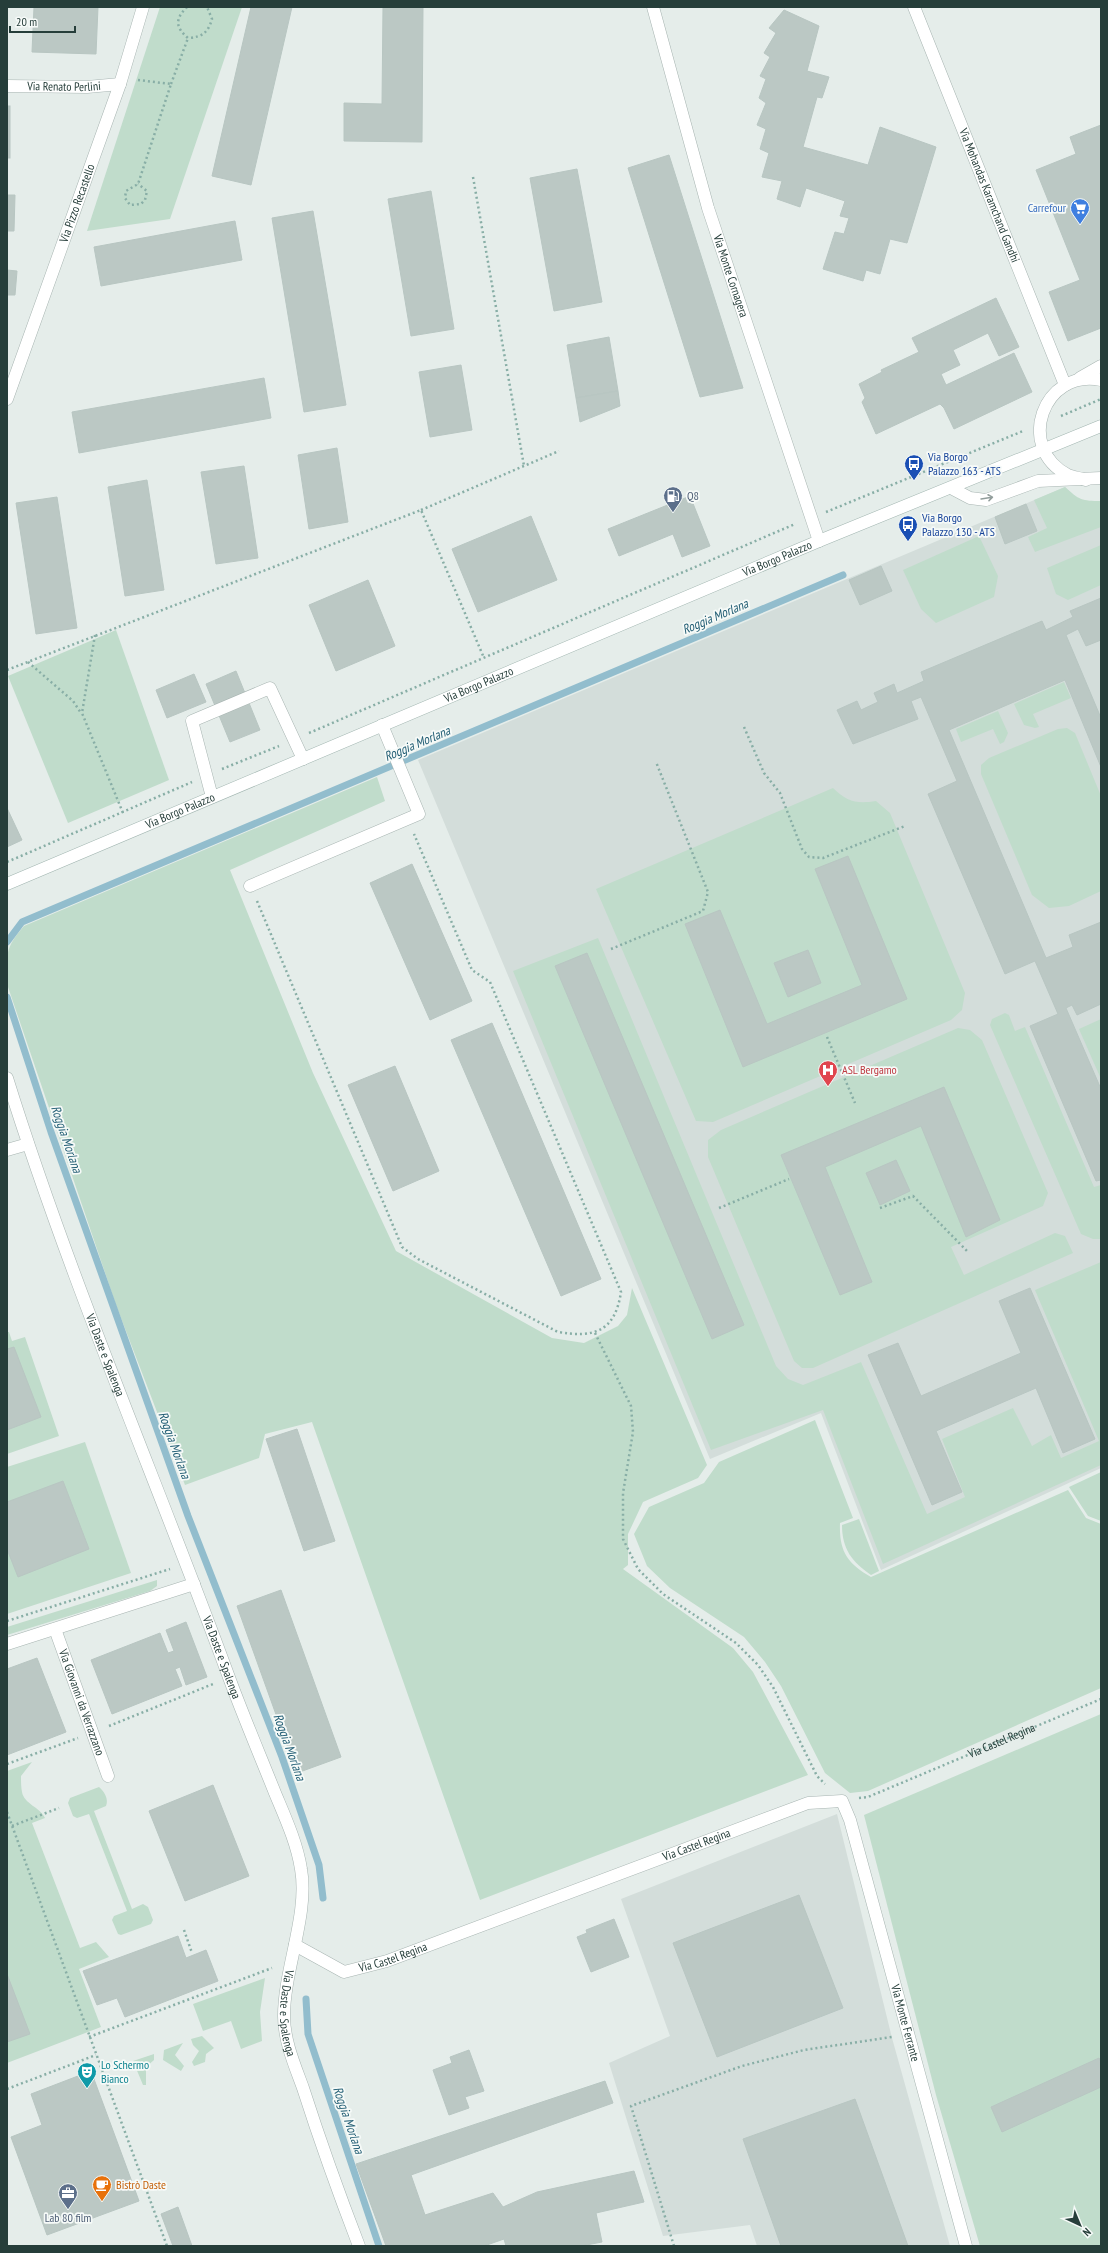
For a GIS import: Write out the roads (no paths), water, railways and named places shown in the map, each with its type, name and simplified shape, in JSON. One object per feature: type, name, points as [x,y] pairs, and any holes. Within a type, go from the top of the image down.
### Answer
[{"type":"street","name":"Via Pizzo Recastello","points":[[7,399],[9,386],[120,84],[143,7]]},
{"type":"street","name":"Via Monte Cornagera","points":[[654,7],[708,208],[818,541]]},
{"type":"street","name":"Via Mohandas Karamchand Gandhi","points":[[914,7],[1065,385]]},
{"type":"street","name":"Via Renato Perlini","points":[[7,86],[87,87],[120,84]]},
{"type":"street","points":[[1086,480],[1068,475],[1054,464],[1044,450],[1040,437],[1040,424],[1042,412],[1048,402],[1065,385],[1101,366]]},
{"type":"street","points":[[1076,380],[1093,378],[1101,380]]},
{"type":"street","name":"Via Borgo Palazzo","points":[[7,884],[818,541],[1101,426]]},
{"type":"street","points":[[951,488],[970,498],[986,500],[1038,481],[1086,480],[1101,478]]},
{"type":"street","points":[[212,797],[192,721],[270,688],[303,759]]},
{"type":"street","points":[[250,886],[419,814],[382,726]]},
{"type":"street","name":"Via Daste e Spalenga","points":[[7,1078],[28,1144],[72,1266],[229,1678],[286,1820],[302,1870],[301,1905],[295,1945],[288,1971],[284,2019],[289,2048],[325,2156],[359,2246]]},
{"type":"street","points":[[7,1150],[28,1144]]},
{"type":"street","points":[[7,1644],[194,1584]]},
{"type":"street","name":"Via Giovanni da Verrazzano","points":[[55,1629],[108,1776]]},
{"type":"street","name":"Via Castel Regina","points":[[295,1945],[344,1972],[387,1961],[808,1803],[842,1801]]},
{"type":"street","name":"Via Monte Ferrante","points":[[842,1801],[850,1820],[966,2246]]},
{"type":"waterway","name":"Roggia Morlana","points":[[7,942],[22,922],[843,575]]},
{"type":"waterway","name":"Roggia Morlana","points":[[7,997],[51,1132],[188,1516],[282,1757],[319,1865],[323,1898]]},
{"type":"waterway","name":"Roggia Morlana","points":[[306,1999],[308,2034],[379,2246]]},
{"type":"place","name":"Carrefour","points":[[1080,225]]},
{"type":"place","name":"Via Borgo Palazzo 163 - ATS","points":[[914,481]]},
{"type":"place","name":"Q8","points":[[673,513]]},
{"type":"place","name":"Via Borgo Palazzo 130 - ATS","points":[[908,542]]},
{"type":"place","name":"ASL Bergamo","points":[[828,1087]]},
{"type":"place","name":"Lo Schermo Bianco","points":[[87,2089]]},
{"type":"place","name":"Bistrò Daste","points":[[102,2202]]},
{"type":"place","name":"Lab 80 film","points":[[68,2210]]}]
